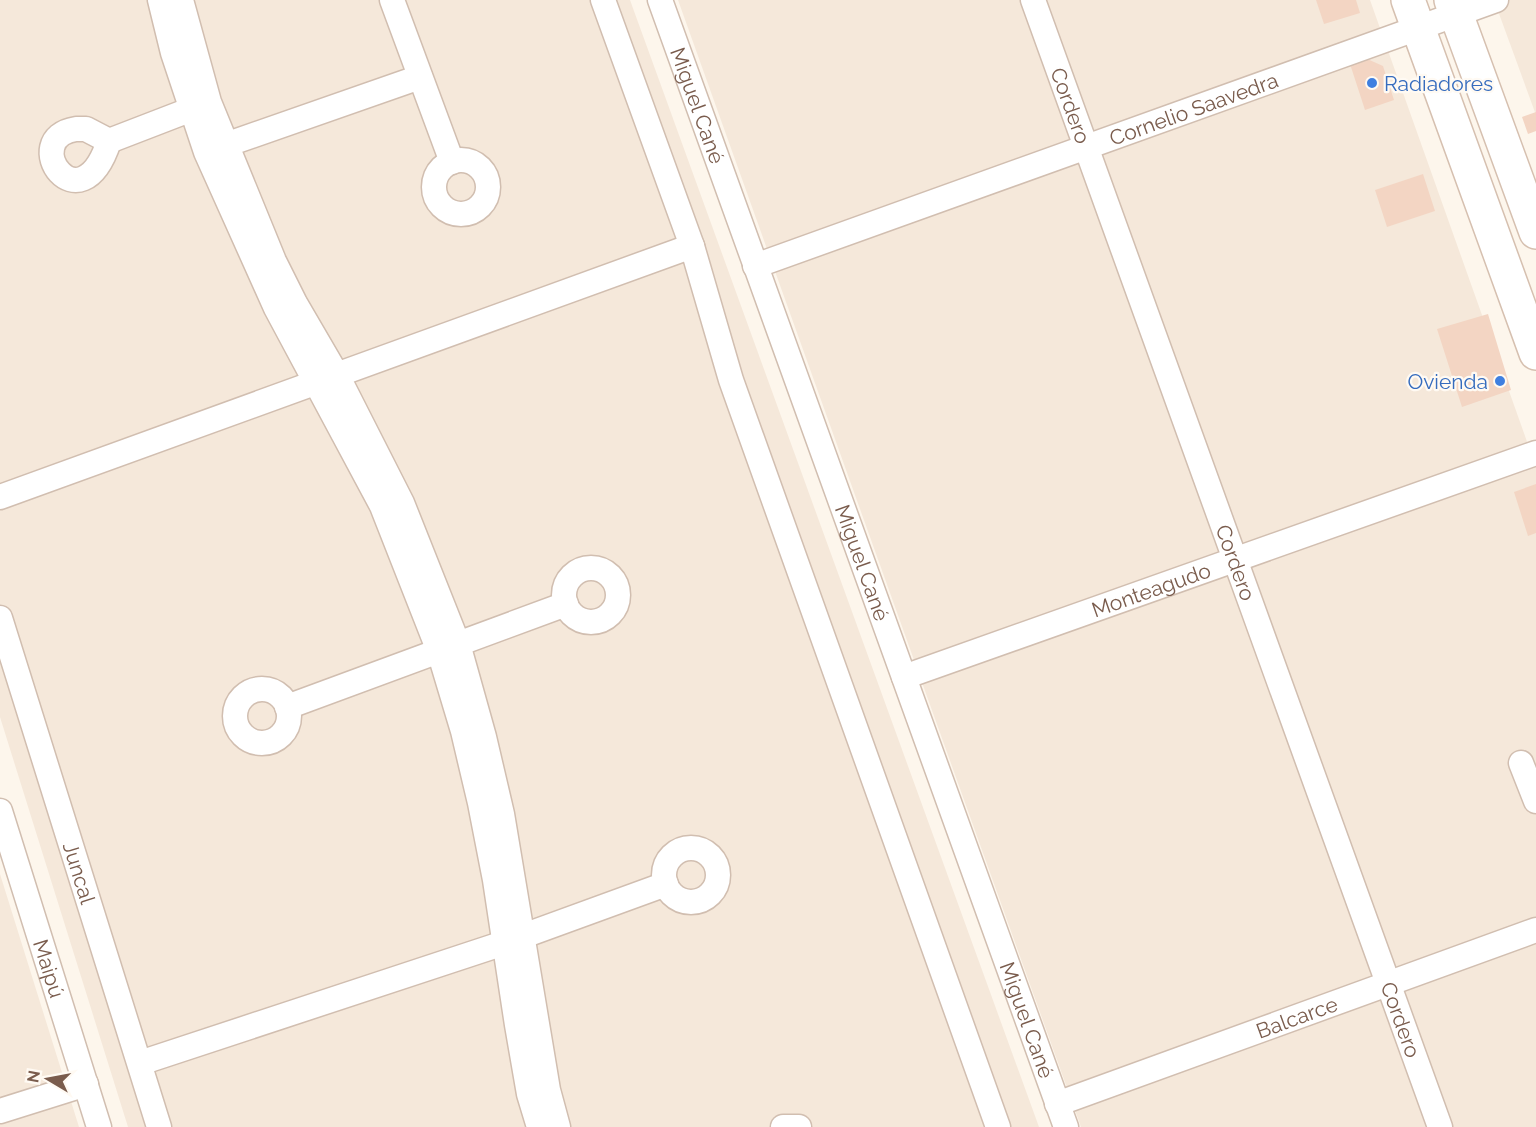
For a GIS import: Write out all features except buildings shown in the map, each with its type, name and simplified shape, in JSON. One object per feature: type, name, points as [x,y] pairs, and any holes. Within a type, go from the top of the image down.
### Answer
[{"type":"main road","points":[[1454,7],[1536,232]]},
{"type":"main road","points":[[1413,14],[1536,353]]},
{"type":"street","points":[[160,0],[173,53],[200,106],[216,148],[295,303],[327,379],[402,503],[448,647],[484,737],[502,814],[529,1094],[539,1127]]},
{"type":"street","points":[[181,0],[200,106]]},
{"type":"street","points":[[392,0],[452,162]]},
{"type":"street","points":[[603,0],[693,246],[730,380],[998,1127]]},
{"type":"street","name":"Miguel Cané","points":[[660,0],[1066,1127]]},
{"type":"street","name":"Cordero","points":[[1034,0],[1440,1127]]},
{"type":"street","name":"Cornelio Saavedra","points":[[755,266],[1086,147],[1413,14],[1496,0]]},
{"type":"street","points":[[216,148],[420,77]]},
{"type":"street","points":[[109,141],[200,106]]},
{"type":"street","points":[[0,497],[693,246]]},
{"type":"street","name":"Monteagudo","points":[[904,677],[1536,453]]},
{"type":"street","points":[[287,706],[566,604]]},
{"type":"street","name":"Juncal","points":[[0,618],[159,1127]]},
{"type":"street","points":[[1521,763],[1536,801]]},
{"type":"street","name":"Maipú","points":[[0,811],[99,1127]]},
{"type":"street","points":[[140,1063],[514,939],[666,884]]},
{"type":"street","name":"Balcarce","points":[[1057,1104],[1536,930]]},
{"type":"street","points":[[514,939],[558,1127]]},
{"type":"street","points":[[0,1111],[86,1084]]},
{"type":"street","points":[[783,1127],[799,1127]]},
{"type":"shaded area","points":[[0,0],[630,0],[1039,1127],[128,1127],[0,717]]},
{"type":"shaded area","points":[[678,0],[1370,0],[1536,467],[1536,1127],[1081,1127]]},
{"type":"shaded area","points":[[1494,0],[1536,0],[1536,115]]},
{"type":"shaded area","points":[[0,874],[79,1127],[0,1127]]},
{"type":"place","name":"Radiadores","points":[[1372,83]]},
{"type":"place","name":"Ovienda","points":[[1500,381]]}]
